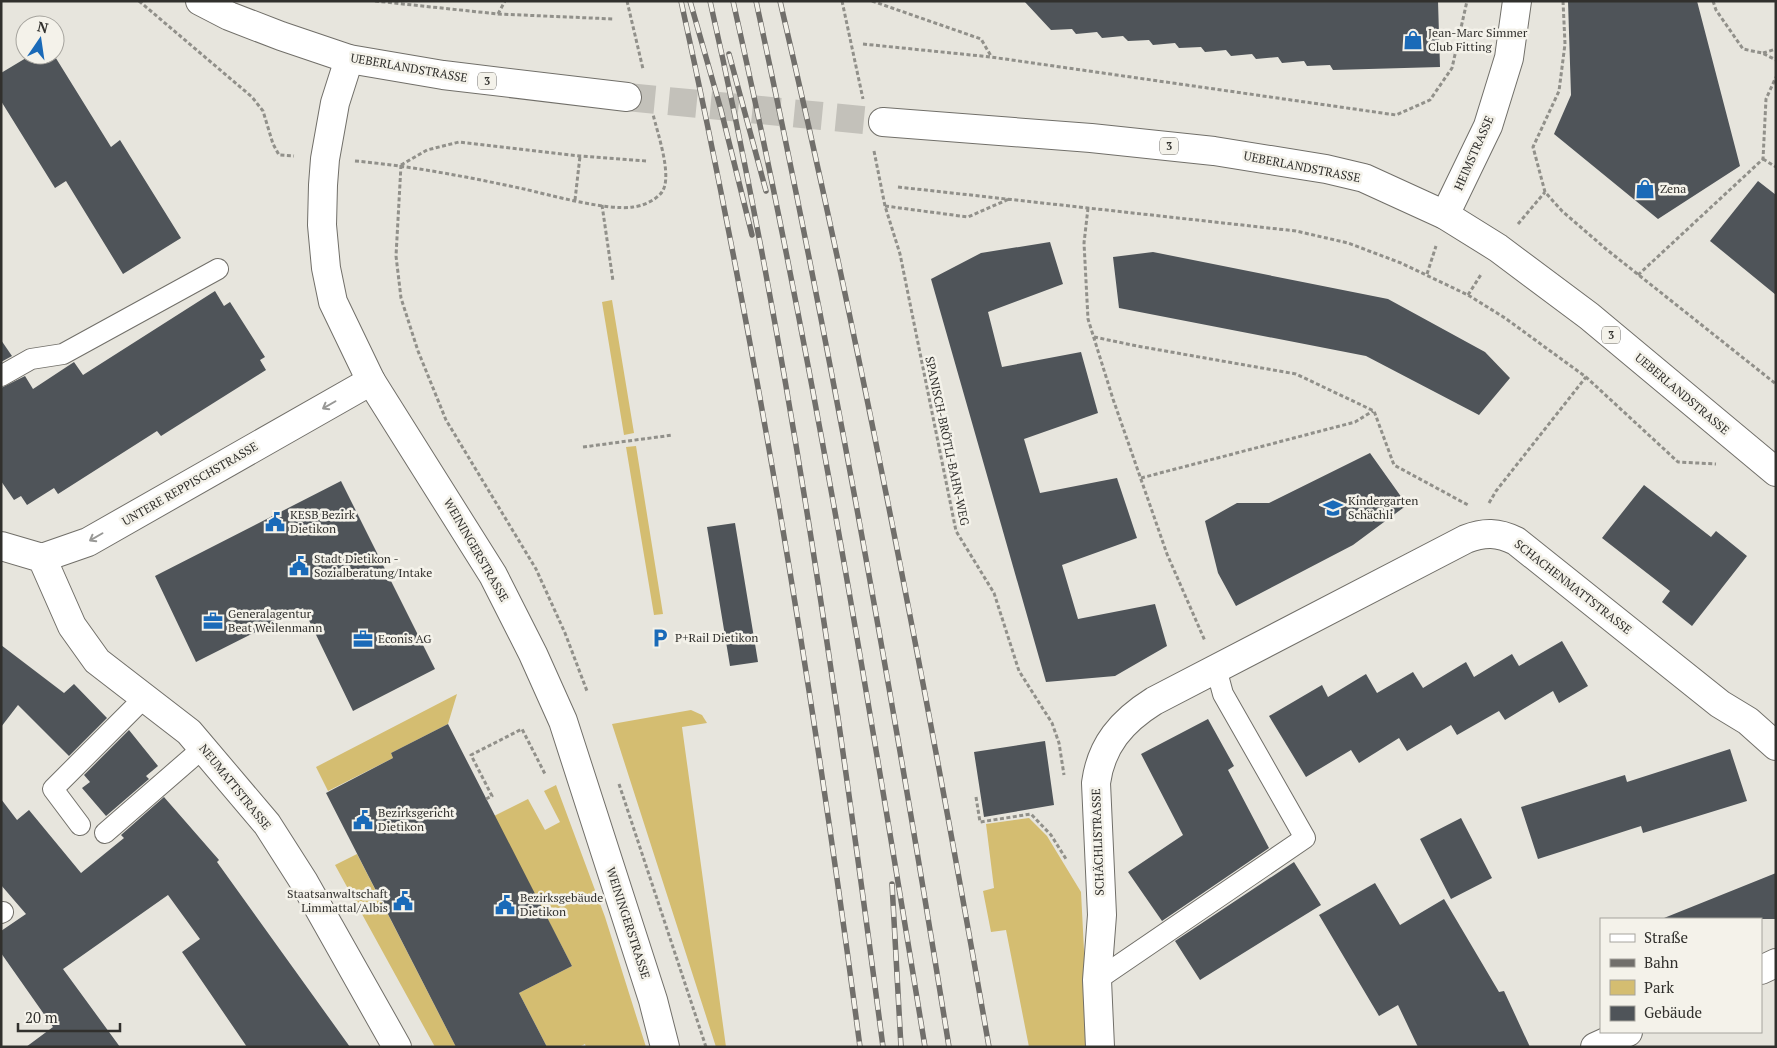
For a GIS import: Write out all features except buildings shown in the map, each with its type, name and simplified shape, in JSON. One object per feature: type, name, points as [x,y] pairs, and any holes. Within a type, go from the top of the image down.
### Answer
[{"type":"street","name":"UEBERLANDSTRASSE","points":[[200,1],[229,16],[349,59],[443,75],[627,97]]},
{"type":"street","name":"HEIMSTRASSE","points":[[1445,215],[1488,126],[1509,58],[1517,1]]},
{"type":"street","name":"WEININGERSTRASSE","points":[[349,59],[336,103],[325,159],[322,225],[326,268],[333,302],[371,381],[493,575],[534,654],[560,713],[578,766],[653,1000],[665,1047]]},
{"type":"street","name":"UEBERLANDSTRASSE","points":[[883,122],[1091,138],[1214,151],[1326,169],[1364,178],[1445,215],[1498,248],[1589,316],[1776,472]]},
{"type":"street","name":"UNTERE REPPISCHSTRASSE","points":[[42,558],[88,542],[371,381]]},
{"type":"street","points":[[1216,668],[1466,539],[1486,523]]},
{"type":"street","name":"SCHACHENMATTSTRASSE","points":[[1486,523],[1500,534],[1516,541],[1720,704],[1748,721],[1776,746]]},
{"type":"street","points":[[1,546],[42,558]]},
{"type":"street","name":"NEUMATTSTRASSE","points":[[42,558],[72,626],[97,661],[188,732],[204,748],[272,832],[304,882],[397,1047]]},
{"type":"street","name":"SCHÄCHLISTRASSE","points":[[1100,1047],[1097,980],[1102,915],[1095,802],[1098,766],[1106,748],[1128,719],[1154,701],[1216,668]]},
{"type":"street","points":[[1762,970],[1776,963]]},
{"type":"street","points":[[1595,1047],[1626,1033]]},
{"type":"lane","points":[[1,376],[30,359],[63,354],[218,269]]},
{"type":"lane","points":[[1097,980],[1305,838],[1223,694],[1216,668]]},
{"type":"lane","points":[[80,825],[53,789],[144,698]]},
{"type":"lane","points":[[105,833],[204,748]]},
{"type":"path","points":[[139,1],[252,97],[263,110],[272,144],[279,156]]},
{"type":"path","points":[[375,1],[498,14],[614,19]]},
{"type":"path","points":[[498,14],[505,1]]},
{"type":"path","points":[[872,1],[981,39],[991,57]]},
{"type":"path","points":[[863,44],[991,57],[1396,115],[1430,100],[1452,68],[1467,1]]},
{"type":"path","points":[[1563,1],[1565,44],[1559,91],[1533,147],[1544,192],[1562,211],[1638,275],[1776,384]]},
{"type":"path","points":[[1713,1],[1716,10],[1743,49],[1762,53],[1776,60]]},
{"type":"path","points":[[1762,53],[1776,49]]},
{"type":"path","points":[[1638,275],[1763,159],[1766,99],[1776,77]]},
{"type":"path","points":[[401,165],[427,150],[459,142],[580,156],[646,160]]},
{"type":"path","points":[[575,200],[580,156]]},
{"type":"path","points":[[1763,159],[1776,167]]},
{"type":"path","points":[[401,165],[575,200],[632,208],[650,202],[663,191],[667,174]]},
{"type":"path","points":[[401,165],[396,256],[401,298],[418,351],[446,420],[536,569],[565,633],[588,694]]},
{"type":"path","points":[[898,187],[1296,231],[1348,243],[1401,263],[1468,295],[1512,323],[1586,377],[1678,462]]},
{"type":"path","name":"SPANISCH-BRÖTLI-BAHN-WEG","points":[[1009,199],[968,217],[885,206],[900,254],[956,531],[994,593],[1019,671],[1052,723],[1059,743],[1065,779]]},
{"type":"path","points":[[602,205],[613,281]]},
{"type":"path","points":[[1088,208],[1084,243],[1088,319],[1167,554],[1216,668]]},
{"type":"path","points":[[1094,336],[1137,346],[1296,374],[1374,411],[1394,465],[1486,523],[1496,491],[1586,377]]},
{"type":"path","points":[[1141,478],[1355,422],[1374,411]]},
{"type":"path","points":[[583,447],[673,434]]},
{"type":"path","points":[[486,799],[492,796],[471,754],[522,728],[545,774],[578,766]]},
{"type":"path","points":[[618,781],[706,1047]]},
{"type":"path","points":[[976,797],[980,822],[1031,814],[1051,835],[1071,867]]},
{"type":"green space","points":[[612,300],[634,433],[624,435],[602,302]]},
{"type":"green space","points":[[636,446],[663,614],[654,615],[626,447]]},
{"type":"green space","points":[[457,694],[448,724],[391,753],[393,758],[328,791],[316,767]]},
{"type":"green space","points":[[691,710],[702,715],[707,723],[682,727],[726,1047],[716,1047],[612,724]]},
{"type":"green space","points":[[556,785],[605,917],[646,1047],[586,1047],[585,1044],[579,1047],[547,1047],[519,993],[572,966],[494,816],[528,799],[545,830],[560,822],[544,791]]},
{"type":"green space","points":[[1029,818],[1047,836],[1081,892],[1089,1047],[1029,1047],[1006,930],[991,932],[983,891],[994,888],[986,824]]},
{"type":"green space","points":[[357,854],[456,1047],[435,1047],[335,865]]},
{"type":"tunnel","points":[[627,97],[883,122]]},
{"type":"railway","points":[[681,1],[735,261],[782,522],[823,784],[860,1047]]},
{"type":"railway","points":[[690,1],[721,110],[752,235]]},
{"type":"railway","points":[[710,1],[738,131],[787,391],[829,653],[883,1047]]},
{"type":"railway","points":[[733,1],[788,261],[837,522],[925,1047]]},
{"type":"railway","points":[[756,1],[784,131],[860,523],[949,1047]]},
{"type":"railway","points":[[780,1],[838,261],[892,522],[989,1047]]},
{"type":"railway","points":[[729,54],[766,191]]},
{"type":"railway","points":[[892,884],[901,1047]]},
{"type":"place","name":"Jean-Marc Simmer Club Fitting","points":[[1413,40]]},
{"type":"place","name":"Zena","points":[[1645,189]]},
{"type":"place","name":"Kindergarten Schächli","points":[[1333,508]]},
{"type":"place","name":"KESB Bezirk Dietikon","points":[[275,522]]},
{"type":"place","name":"Stadt Dietikon - Sozialberatung/Intake","points":[[299,566]]},
{"type":"place","name":"Generalagentur Beat Weilenmann","points":[[213,621]]},
{"type":"place","name":"P+Rail Dietikon","points":[[660,638]]},
{"type":"place","name":"Econis AG","points":[[363,639]]},
{"type":"place","name":"Bezirksgericht Dietikon","points":[[363,820]]},
{"type":"place","name":"Staatsanwaltschaft Limmattal/Albis","points":[[403,901]]},
{"type":"place","name":"Bezirksgebäude Dietikon","points":[[505,905]]}]
